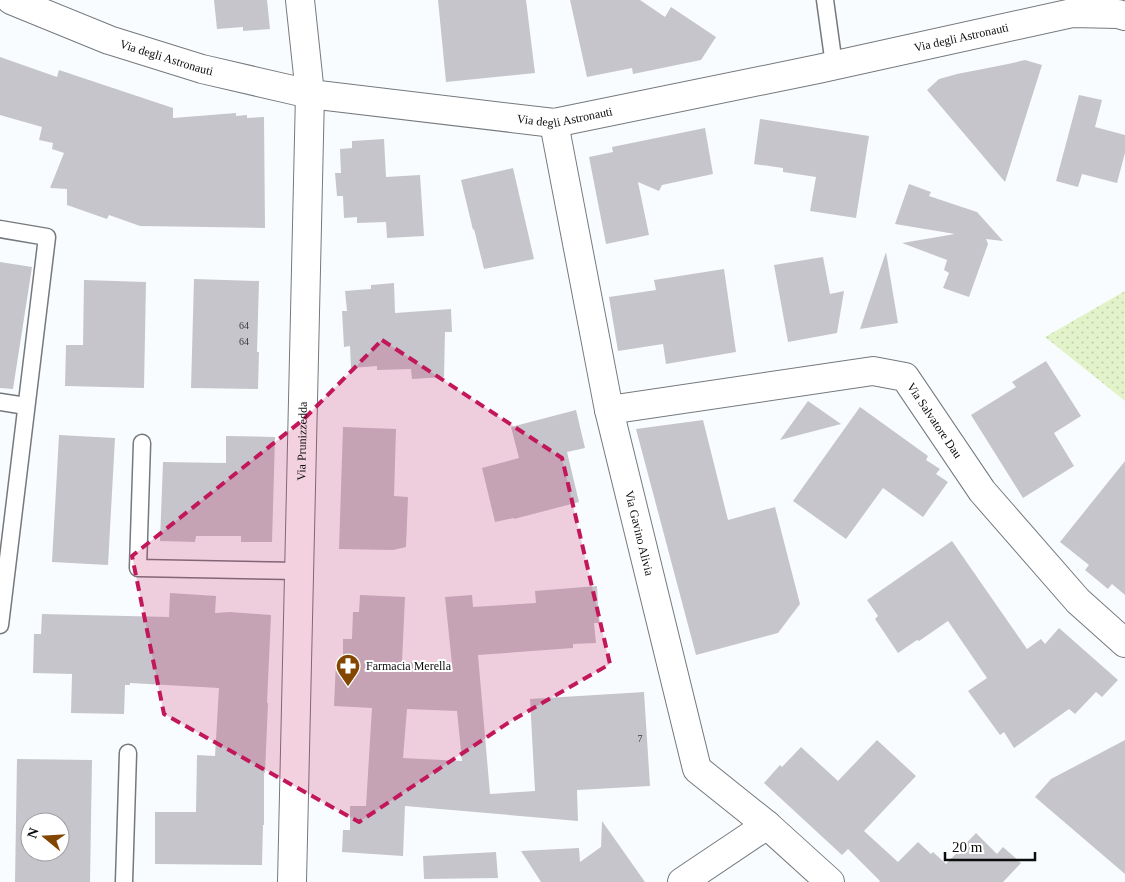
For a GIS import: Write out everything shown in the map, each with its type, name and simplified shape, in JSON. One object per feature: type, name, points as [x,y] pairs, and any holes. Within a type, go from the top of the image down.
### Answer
[{"type":"street","name":"Via degli Astronauti","points":[[11,0],[118,43],[202,69],[310,94],[554,123],[834,65],[1079,7],[1125,16]]},
{"type":"street","name":"Via Prunizzedda","points":[[292,882],[310,94],[300,0]]},
{"type":"street","name":"Via Gavino Alivia","points":[[554,123],[609,410],[697,769],[767,826],[830,882]]},
{"type":"street","name":"Via Salvatore Dau","points":[[609,410],[873,371],[905,377],[982,491],[1078,602],[1125,643]]},
{"type":"street","points":[[682,882],[767,826]]},
{"type":"lane","points":[[825,0],[834,65]]},
{"type":"lane","points":[[0,229],[47,237],[26,406],[5,537],[0,625]]},
{"type":"lane","points":[[0,402],[26,406]]},
{"type":"lane","points":[[142,443],[138,568],[299,570]]},
{"type":"lane","points":[[124,882],[128,752]]},
{"type":"highlighted area","points":[[382,340],[562,458],[610,664],[511,721],[359,822],[164,714],[132,556],[304,419]]},
{"type":"green space","points":[[1125,291],[1125,401],[1045,337]]},
{"type":"building","points":[[214,0],[267,0],[270,29],[243,31],[243,27],[217,29]]},
{"type":"building","points":[[438,0],[526,0],[535,73],[446,82]]},
{"type":"building","points":[[570,0],[640,0],[665,17],[671,7],[716,37],[701,60],[633,74],[632,68],[587,77]]},
{"type":"building","points":[[0,57],[57,77],[59,70],[173,108],[173,118],[236,113],[236,116],[247,115],[247,118],[264,117],[265,228],[140,226],[109,215],[107,219],[67,205],[67,189],[50,188],[64,153],[52,149],[53,143],[39,140],[42,127],[0,115]]},
{"type":"building","points":[[1025,60],[1042,65],[1005,182],[927,90],[939,79]]},
{"type":"building","points":[[1079,95],[1102,100],[1095,127],[1125,135],[1125,153],[1117,183],[1082,174],[1078,187],[1056,181]]},
{"type":"building","points":[[760,119],[869,136],[856,218],[810,211],[816,177],[783,172],[783,168],[754,164]]},
{"type":"building","points":[[705,128],[713,174],[662,185],[659,191],[638,182],[649,235],[606,244],[589,157],[613,152],[612,147]]},
{"type":"building","points":[[384,139],[386,177],[420,175],[424,236],[387,238],[386,222],[357,223],[357,217],[344,218],[343,196],[337,196],[335,173],[341,173],[340,149],[352,148],[352,141]]},
{"type":"building","points":[[513,168],[534,259],[484,269],[461,180]]},
{"type":"building","points":[[909,184],[931,192],[929,196],[977,212],[1003,241],[986,239],[988,244],[969,297],[943,288],[949,273],[944,270],[947,260],[902,243],[955,234],[895,224]]},
{"type":"building","points":[[886,252],[898,323],[860,329]]},
{"type":"building","points":[[823,257],[830,294],[844,291],[837,333],[788,342],[774,265]]},
{"type":"building","points":[[0,262],[32,267],[13,389],[0,388]]},
{"type":"building","points":[[724,269],[736,352],[666,364],[663,344],[618,351],[609,297],[656,290],[654,280]]},
{"type":"building","points":[[194,279],[259,281],[258,389],[191,388]]},
{"type":"building","points":[[84,280],[146,282],[144,388],[65,386],[66,345],[83,345]]},
{"type":"building","points":[[394,283],[395,313],[451,309],[452,332],[445,332],[444,377],[412,379],[411,369],[377,370],[377,366],[351,368],[350,346],[344,347],[342,311],[347,311],[345,291],[371,289],[371,285]]},
{"type":"building","points":[[1046,361],[1081,416],[1054,433],[1074,466],[1023,498],[971,415],[1016,387],[1012,382]]},
{"type":"building","points":[[808,401],[841,424],[780,440]]},
{"type":"building","points":[[860,407],[928,456],[926,460],[940,469],[936,474],[948,482],[923,517],[883,488],[846,539],[793,501]]},
{"type":"building","points":[[576,410],[585,448],[567,452],[579,502],[495,522],[482,468],[519,458],[511,427]]},
{"type":"building","points":[[703,420],[728,520],[775,507],[800,604],[778,633],[696,655],[636,429]]},
{"type":"building","points":[[343,427],[396,429],[394,496],[408,497],[406,547],[393,550],[339,549]]},
{"type":"building","points":[[59,435],[115,438],[108,565],[52,562]]},
{"type":"building","points":[[226,436],[275,437],[272,542],[241,542],[241,536],[196,536],[195,542],[160,541],[163,462],[226,463]]},
{"type":"building","points":[[1125,461],[1125,595],[1112,584],[1108,589],[1085,570],[1089,565],[1060,542]]},
{"type":"building","points":[[952,541],[1027,649],[1041,639],[1045,644],[1059,628],[1118,680],[1102,697],[1096,692],[1075,714],[1069,709],[1014,748],[1004,732],[1000,735],[968,691],[987,678],[948,621],[898,653],[875,619],[878,616],[867,600]]},
{"type":"building","points":[[597,586],[599,623],[594,623],[596,643],[573,644],[573,648],[478,655],[490,794],[535,791],[530,699],[644,692],[650,786],[577,790],[578,821],[405,806],[403,856],[342,852],[343,830],[350,830],[350,806],[366,806],[372,708],[334,706],[336,662],[343,662],[343,639],[352,639],[353,612],[359,612],[360,595],[405,597],[402,662],[452,664],[445,597],[472,595],[473,607],[536,603],[535,591]],"holes":[[[407,709],[457,711],[462,761],[403,758]]]},
{"type":"building","points":[[170,593],[216,596],[215,613],[230,612],[271,615],[262,865],[155,864],[155,812],[196,812],[197,755],[215,756],[219,688],[130,683],[130,685],[125,685],[124,714],[71,713],[72,674],[33,673],[34,634],[41,634],[42,614],[169,617]]},
{"type":"building","points":[[877,740],[916,776],[864,831],[898,862],[918,842],[946,864],[976,833],[997,854],[1003,847],[1021,863],[1003,882],[879,882],[848,849],[842,855],[764,783],[780,765],[782,767],[801,747],[838,781]]},
{"type":"building","points":[[1125,740],[1125,874],[1035,797],[1051,779]]},
{"type":"building","points":[[17,759],[92,760],[90,882],[15,882]]},
{"type":"building","points":[[602,821],[645,882],[541,882],[521,851],[579,848],[580,862],[601,847]]},
{"type":"building","points":[[496,852],[498,878],[424,879],[423,856]]},
{"type":"place","name":"Farmacia Merella","points":[[348,687]]}]
